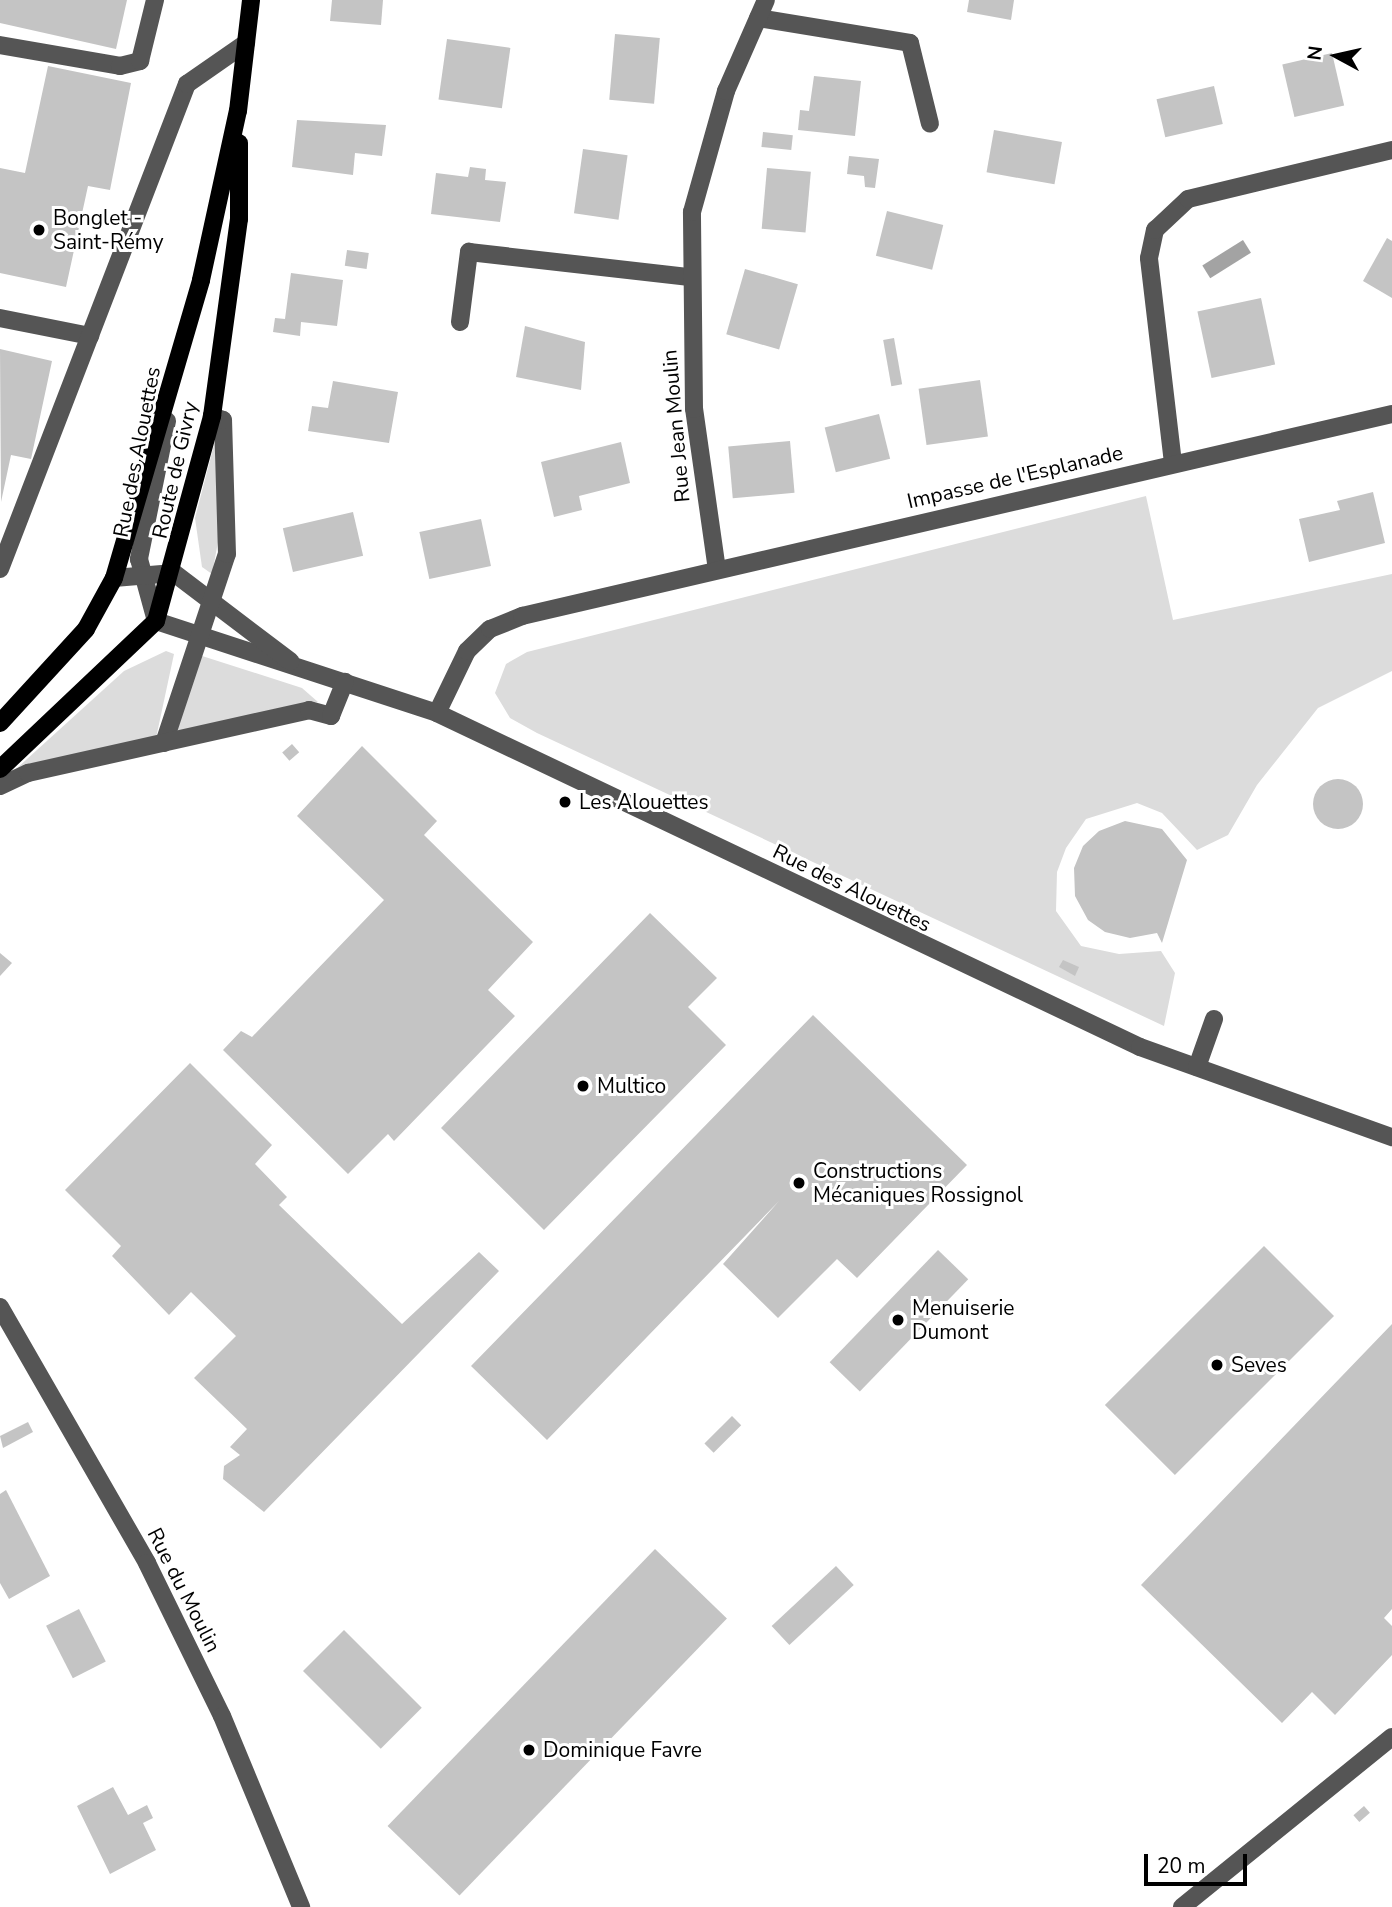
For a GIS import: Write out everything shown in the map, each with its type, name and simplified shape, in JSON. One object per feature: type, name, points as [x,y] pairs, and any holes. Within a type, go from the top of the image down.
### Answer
[{"type":"main road","name":"Route de Givry","points":[[0,723],[86,629],[114,578],[184,338],[238,111],[251,0]]},
{"type":"main road","name":"Route de Givry","points":[[0,769],[156,621],[174,573],[212,416],[239,219],[238,111]]},
{"type":"street","points":[[0,45],[120,66],[140,61],[155,0]]},
{"type":"street","name":"Rue Jean Moulin","points":[[717,570],[701,483],[688,277],[702,162],[766,0]]},
{"type":"street","points":[[758,18],[910,43],[930,124]]},
{"type":"street","points":[[0,569],[187,84],[246,43]]},
{"type":"street","points":[[1173,463],[1149,258],[1155,230],[1188,199],[1392,150]]},
{"type":"street","points":[[460,322],[469,252],[688,277]]},
{"type":"street","points":[[0,318],[90,336]]},
{"type":"street","name":"Rue des Alouettes","points":[[184,338],[139,559],[156,621],[196,637],[299,667],[437,713],[923,948],[1197,1067],[1392,1137]]},
{"type":"street","name":"Impasse de l'Esplanade","points":[[437,713],[467,651],[490,629],[717,570],[1392,414]]},
{"type":"street","points":[[164,743],[196,637],[227,554],[223,420],[212,416]]},
{"type":"street","points":[[114,578],[174,573]]},
{"type":"street","name":"Rue des Alouettes","points":[[174,573],[299,667]]},
{"type":"street","points":[[0,786],[28,773],[309,710],[331,716],[345,682]]},
{"type":"street","points":[[1197,1067],[1214,1019]]},
{"type":"street","name":"Rue du Moulin","points":[[0,1307],[147,1563],[222,1716],[301,1907]]},
{"type":"street","points":[[1182,1907],[1392,1737]]},
{"type":"shaded area","points":[[1243,240],[1251,253],[1210,278],[1202,265]]},
{"type":"shaded area","points":[[215,441],[222,521],[212,574],[202,567],[195,518]]},
{"type":"shaded area","points":[[1146,496],[1173,620],[1392,574],[1392,671],[1318,708],[1257,785],[1228,835],[1197,850],[1162,813],[1137,803],[1086,819],[1066,848],[1057,872],[1056,911],[1081,946],[1119,954],[1161,951],[1175,973],[1164,1026],[537,733],[510,718],[495,693],[506,664],[527,652]]},
{"type":"shaded area","points":[[166,651],[174,654],[156,738],[16,769],[124,671]]},
{"type":"shaded area","points":[[199,655],[302,688],[318,702],[176,734]]},
{"type":"building","points":[[0,0],[127,0],[116,49],[0,23]]},
{"type":"building","points":[[332,0],[383,0],[381,25],[330,21]]},
{"type":"building","points":[[969,0],[1014,0],[1011,20],[967,12]]},
{"type":"building","points":[[615,34],[660,38],[654,104],[609,100]]},
{"type":"building","points":[[447,39],[510,48],[502,108],[439,99]]},
{"type":"building","points":[[1332,53],[1344,106],[1294,117],[1282,64]]},
{"type":"building","points":[[48,66],[131,83],[110,190],[88,186],[66,287],[0,273],[0,168],[25,173]]},
{"type":"building","points":[[814,76],[861,81],[855,136],[798,130],[800,110],[809,111]]},
{"type":"building","points":[[1214,86],[1223,124],[1165,137],[1157,99]]},
{"type":"building","points":[[297,120],[386,125],[382,156],[355,153],[353,175],[292,167]]},
{"type":"building","points":[[994,130],[1062,142],[1054,184],[987,172]]},
{"type":"building","points":[[763,132],[793,135],[791,150],[761,147]]},
{"type":"building","points":[[583,149],[628,155],[619,220],[574,213]]},
{"type":"building","points":[[849,156],[879,159],[875,188],[865,187],[864,176],[847,174]]},
{"type":"building","points":[[470,167],[486,169],[485,180],[506,182],[500,222],[431,214],[436,173],[468,177]]},
{"type":"building","points":[[767,168],[811,172],[806,233],[762,229]]},
{"type":"building","points":[[887,211],[943,225],[932,270],[876,256]]},
{"type":"building","points":[[1387,238],[1392,241],[1392,298],[1363,281]]},
{"type":"building","points":[[347,250],[369,253],[367,269],[345,266]]},
{"type":"building","points":[[745,269],[798,284],[779,350],[726,334]]},
{"type":"building","points":[[291,273],[343,280],[337,326],[301,322],[300,336],[273,332],[275,318],[285,319]]},
{"type":"building","points":[[1261,298],[1275,365],[1212,378],[1197,312]]},
{"type":"building","points":[[525,326],[585,342],[581,390],[516,377]]},
{"type":"building","points":[[894,338],[902,384],[891,386],[883,340]]},
{"type":"building","points":[[0,349],[52,361],[31,459],[11,455],[1,502]]},
{"type":"building","points":[[980,380],[988,436],[927,445],[919,389]]},
{"type":"building","points":[[333,381],[398,392],[389,443],[308,431],[312,406],[328,408]]},
{"type":"building","points":[[879,414],[890,459],[836,472],[825,428]]},
{"type":"building","points":[[790,441],[795,493],[733,498],[728,446]]},
{"type":"building","points":[[621,442],[630,483],[579,496],[582,510],[554,517],[541,462]]},
{"type":"building","points":[[1373,492],[1385,543],[1309,562],[1299,519],[1340,510],[1337,501]]},
{"type":"building","points":[[353,512],[363,556],[293,572],[283,528]]},
{"type":"building","points":[[481,519],[491,566],[429,579],[419,532]]},
{"type":"building","points":[[292,744],[299,752],[289,761],[282,753]]},
{"type":"building","points":[[362,746],[437,821],[424,835],[533,942],[488,990],[515,1016],[394,1141],[388,1134],[348,1174],[223,1050],[241,1031],[252,1037],[384,900],[297,816]]},
{"type":"building","points":[[1338,779],[1355,787],[1363,804],[1355,821],[1338,829],[1321,821],[1313,804],[1321,787]]},
{"type":"building","points":[[1125,821],[1162,829],[1187,860],[1162,943],[1157,933],[1130,938],[1105,932],[1088,920],[1075,896],[1074,868],[1083,846],[1099,831]]},
{"type":"building","name":"Multico","points":[[650,913],[717,978],[688,1007],[726,1045],[544,1230],[441,1128]]},
{"type":"building","points":[[0,953],[12,963],[0,976]]},
{"type":"building","points":[[1063,960],[1079,967],[1075,976],[1059,967]]},
{"type":"building","name":"Constructions Mécaniques Rossignol","points":[[813,1015],[967,1165],[857,1278],[837,1259],[778,1318],[723,1264],[779,1201],[547,1440],[471,1366]]},
{"type":"building","points":[[190,1063],[272,1145],[255,1164],[287,1197],[279,1205],[402,1324],[479,1252],[499,1271],[264,1512],[223,1479],[224,1466],[240,1455],[230,1447],[247,1429],[194,1378],[236,1336],[191,1292],[169,1315],[112,1256],[121,1246],[65,1190]]},
{"type":"building","name":"Seves","points":[[1264,1246],[1334,1316],[1175,1475],[1105,1405]]},
{"type":"building","name":"Menuiserie Dumont","points":[[938,1250],[968,1279],[860,1391],[830,1362]]},
{"type":"building","points":[[1392,1324],[1392,1609],[1384,1618],[1392,1626],[1392,1655],[1335,1715],[1312,1692],[1282,1723],[1141,1585]]},
{"type":"building","points":[[732,1416],[741,1425],[714,1453],[704,1444]]},
{"type":"building","points":[[28,1422],[33,1432],[3,1448],[0,1436]]},
{"type":"building","points":[[6,1490],[50,1576],[9,1599],[0,1583],[0,1494]]},
{"type":"building","name":"Dominique Favre","points":[[655,1549],[727,1618],[459,1895],[388,1826]]},
{"type":"building","points":[[836,1566],[854,1585],[789,1645],[772,1626]]},
{"type":"building","points":[[79,1609],[106,1662],[73,1678],[46,1626]]},
{"type":"building","points":[[344,1630],[422,1708],[381,1749],[303,1671]]},
{"type":"building","points":[[113,1787],[128,1815],[147,1805],[153,1818],[143,1823],[156,1850],[110,1874],[77,1806]]},
{"type":"building","points":[[1364,1806],[1370,1813],[1359,1822],[1353,1815]]},
{"type":"place","name":"Bonglet - Saint-Rémy","points":[[39,230]]},
{"type":"place","name":"Les Alouettes","points":[[565,802]]},
{"type":"place","name":"Multico","points":[[583,1086]]},
{"type":"place","name":"Constructions Mécaniques Rossignol","points":[[799,1183]]},
{"type":"place","name":"Menuiserie Dumont","points":[[898,1320]]},
{"type":"place","name":"Seves","points":[[1217,1365]]},
{"type":"place","name":"Dominique Favre","points":[[529,1750]]}]
